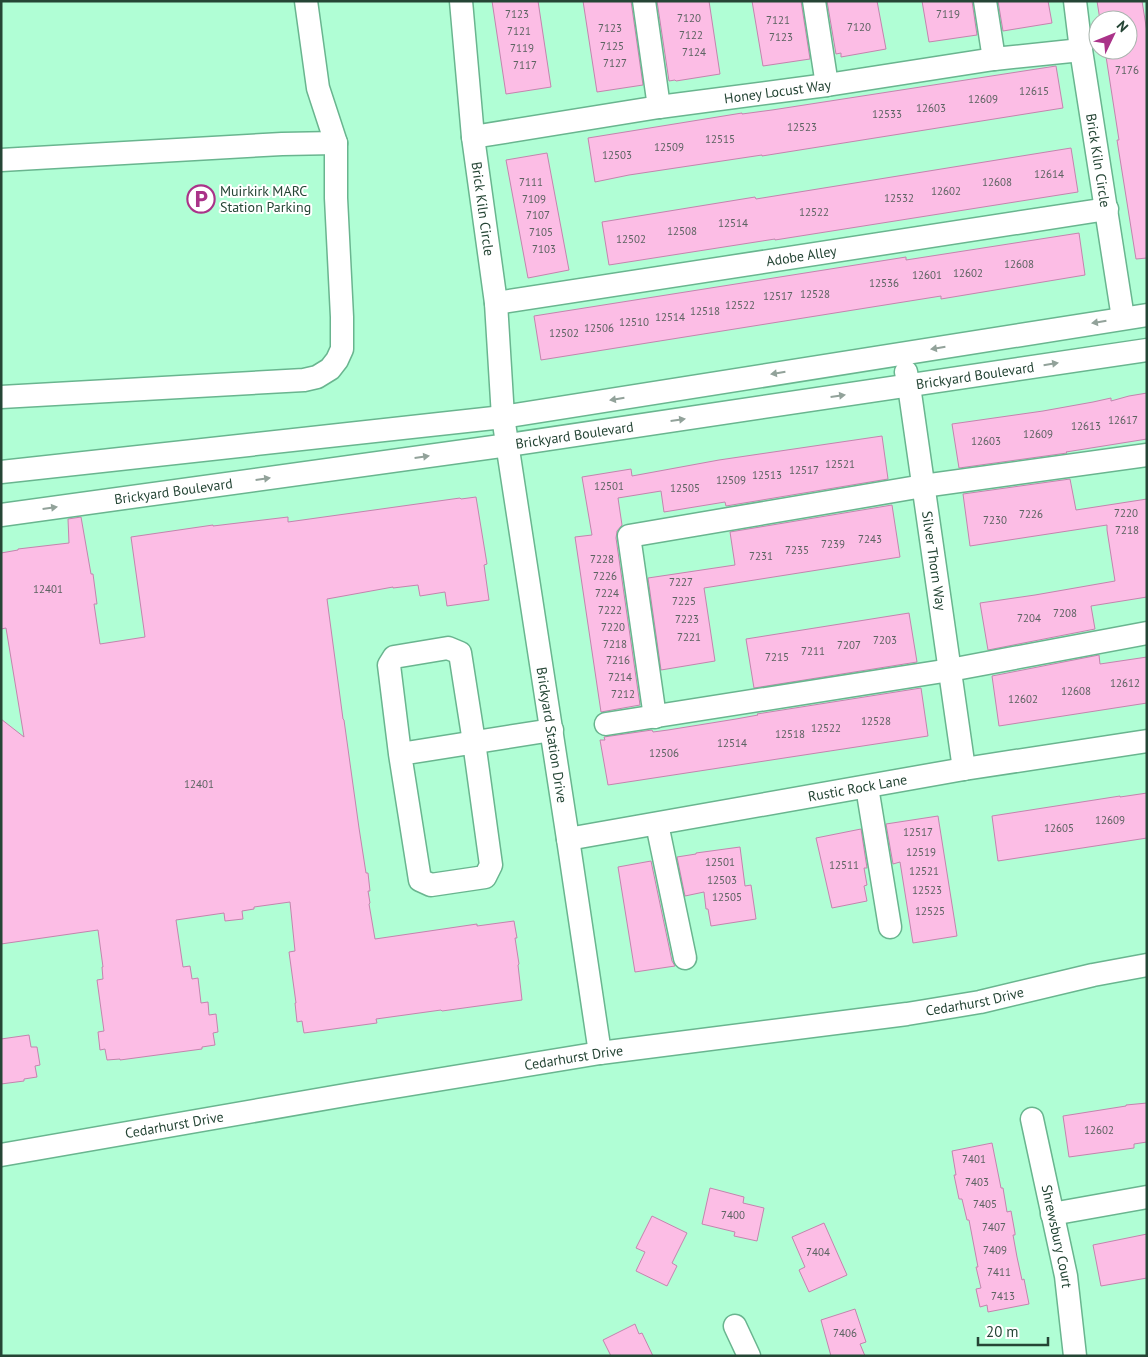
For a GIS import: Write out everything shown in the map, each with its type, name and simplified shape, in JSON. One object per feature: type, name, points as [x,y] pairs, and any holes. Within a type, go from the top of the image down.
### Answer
[{"type":"street","points":[[1,396],[304,380],[317,378],[330,369],[337,360],[342,349],[342,317],[336,198],[336,143],[318,88],[306,1]]},
{"type":"street","name":"Brick Kiln Circle","points":[[461,1],[473,136],[496,303],[503,416]]},
{"type":"street","points":[[644,1],[659,107]]},
{"type":"street","points":[[814,1],[827,85]]},
{"type":"street","points":[[985,1],[994,59]]},
{"type":"street","name":"Brick Kiln Circle","points":[[1075,1],[1123,318]]},
{"type":"street","name":"Honey Locust Way","points":[[473,136],[994,59],[1081,50]]},
{"type":"street","points":[[1,160],[272,144],[336,143]]},
{"type":"street","name":"Adobe Alley","points":[[496,303],[1106,209]]},
{"type":"street","name":"Brickyard Boulevard","points":[[1,472],[503,416],[1147,315]]},
{"type":"street","name":"Brickyard Boulevard","points":[[1,515],[508,445],[1147,350]]},
{"type":"street","name":"Silver Thorn Way","points":[[901,354],[909,386],[964,769]]},
{"type":"street","name":"Brickyard Station Drive","points":[[503,416],[600,1053]]},
{"type":"street","points":[[655,717],[629,536],[923,486],[1147,454]]},
{"type":"street","points":[[606,724],[950,670],[1147,633]]},
{"type":"street","points":[[448,648],[460,653],[491,865],[485,877],[431,885],[420,880],[400,754],[389,665],[394,657],[448,648]]},
{"type":"street","points":[[400,754],[552,730]]},
{"type":"street","name":"Rustic Rock Lane","points":[[568,839],[964,769],[1147,741]]},
{"type":"street","points":[[866,787],[890,927]]},
{"type":"street","points":[[657,824],[685,958]]},
{"type":"street","name":"Cedarhurst Drive","points":[[1,1156],[338,1096],[600,1053],[907,1014],[980,1002],[1092,974],[1147,965]]},
{"type":"street","name":"Shrewsbury Court","points":[[1032,1119],[1066,1276],[1075,1356]]},
{"type":"street","points":[[1052,1214],[1147,1197]]},
{"type":"street","points":[[735,1326],[750,1356]]},
{"type":"building","points":[[492,1],[538,1],[551,87],[506,94]]},
{"type":"building","points":[[583,1],[631,1],[643,85],[597,92]]},
{"type":"building","points":[[657,1],[709,1],[720,74],[669,81]]},
{"type":"building","points":[[752,1],[801,1],[810,59],[763,66]]},
{"type":"building","points":[[827,1],[877,1],[886,49],[841,57],[841,53],[836,54]]},
{"type":"building","points":[[922,1],[972,1],[977,35],[929,42]]},
{"type":"building","points":[[998,1],[1048,1],[1052,23],[1003,31]]},
{"type":"building","points":[[1097,1],[1142,1],[1147,32],[1147,258],[1136,259],[1107,60],[1138,60],[1138,10],[1098,10]]},
{"type":"building","points":[[1056,66],[1063,108],[762,156],[629,175],[595,182],[588,138]]},
{"type":"building","points":[[1071,148],[1078,192],[609,265],[602,222]]},
{"type":"building","points":[[547,153],[569,270],[528,278],[506,160]]},
{"type":"building","points":[[1079,233],[1085,275],[541,360],[534,316],[906,257],[906,260]]},
{"type":"building","points":[[1147,393],[1147,439],[1067,453],[959,468],[952,424],[1043,411],[1111,398],[1111,401]]},
{"type":"building","points":[[882,436],[888,479],[726,506],[725,502],[664,512],[661,491],[618,498],[622,525],[617,531],[616,538],[640,705],[601,712],[575,537],[592,535],[582,477],[631,469],[632,476],[719,460]]},
{"type":"building","points":[[1070,479],[1076,510],[1147,499],[1147,597],[1091,606],[1095,629],[988,650],[980,603],[1115,581],[1107,525],[970,546],[963,494]]},
{"type":"building","points":[[476,497],[487,564],[484,565],[489,600],[447,606],[445,592],[420,596],[418,585],[393,587],[327,599],[359,828],[366,873],[368,873],[369,904],[375,939],[477,924],[477,926],[514,921],[522,1000],[376,1019],[377,1023],[304,1033],[302,1021],[297,1022],[289,952],[295,951],[290,902],[254,907],[254,909],[242,911],[243,919],[225,921],[224,913],[176,920],[183,967],[190,966],[192,979],[198,978],[201,1003],[208,1002],[209,1015],[216,1014],[218,1032],[213,1033],[215,1045],[202,1047],[202,1049],[107,1060],[105,1049],[100,1050],[98,1032],[104,1031],[97,980],[103,979],[98,930],[1,944],[1,719],[24,737],[6,628],[1,629],[1,553],[69,543],[68,519],[81,517],[91,574],[93,574],[97,604],[94,604],[100,644],[145,637],[131,537],[213,525],[288,517],[288,522]]},
{"type":"building","points":[[892,505],[900,557],[704,588],[715,661],[661,670],[648,578],[735,565],[730,532]]},
{"type":"building","points":[[909,613],[917,662],[754,688],[746,639]]},
{"type":"building","points":[[1099,655],[1100,664],[1147,657],[1147,703],[999,726],[992,676]]},
{"type":"building","points":[[921,688],[928,736],[608,785],[600,740],[605,740],[604,737],[652,730],[653,732],[668,730]]},
{"type":"building","points":[[1147,793],[1147,838],[998,861],[992,816]]},
{"type":"building","points":[[938,816],[957,936],[913,943],[900,862],[893,864],[886,824]]},
{"type":"building","points":[[861,829],[867,868],[864,868],[867,885],[864,886],[867,901],[832,908],[816,838]]},
{"type":"building","points":[[740,847],[745,886],[751,885],[756,919],[711,926],[704,892],[685,896],[677,857]]},
{"type":"building","points":[[651,861],[672,961],[675,966],[635,972],[618,867]]},
{"type":"building","points":[[29,1035],[31,1047],[37,1047],[40,1065],[35,1066],[37,1077],[1,1084],[1,1039]]},
{"type":"building","points":[[1147,1103],[1147,1142],[1134,1144],[1134,1148],[1069,1157],[1063,1116]]},
{"type":"building","points":[[992,1143],[1007,1212],[1011,1211],[1017,1257],[1029,1304],[988,1312],[987,1305],[980,1307],[976,1289],[981,1288],[976,1267],[978,1267],[969,1220],[967,1220],[962,1199],[959,1199],[952,1151]]},
{"type":"building","points":[[710,1188],[744,1197],[743,1203],[764,1208],[757,1241],[734,1236],[735,1232],[702,1224]]},
{"type":"building","points":[[652,1216],[687,1233],[672,1263],[677,1266],[667,1286],[636,1271],[645,1252],[636,1248]]},
{"type":"building","points":[[824,1223],[847,1275],[809,1292],[799,1270],[805,1267],[792,1237]]},
{"type":"building","points":[[1147,1234],[1147,1278],[1101,1286],[1093,1245]]},
{"type":"building","points":[[855,1309],[866,1342],[860,1344],[865,1356],[831,1356],[821,1320]]},
{"type":"building","points":[[635,1324],[639,1334],[642,1333],[653,1356],[611,1356],[603,1340]]},
{"type":"place","name":"Muirkirk MARC Station Parking","points":[[201,199]]}]
